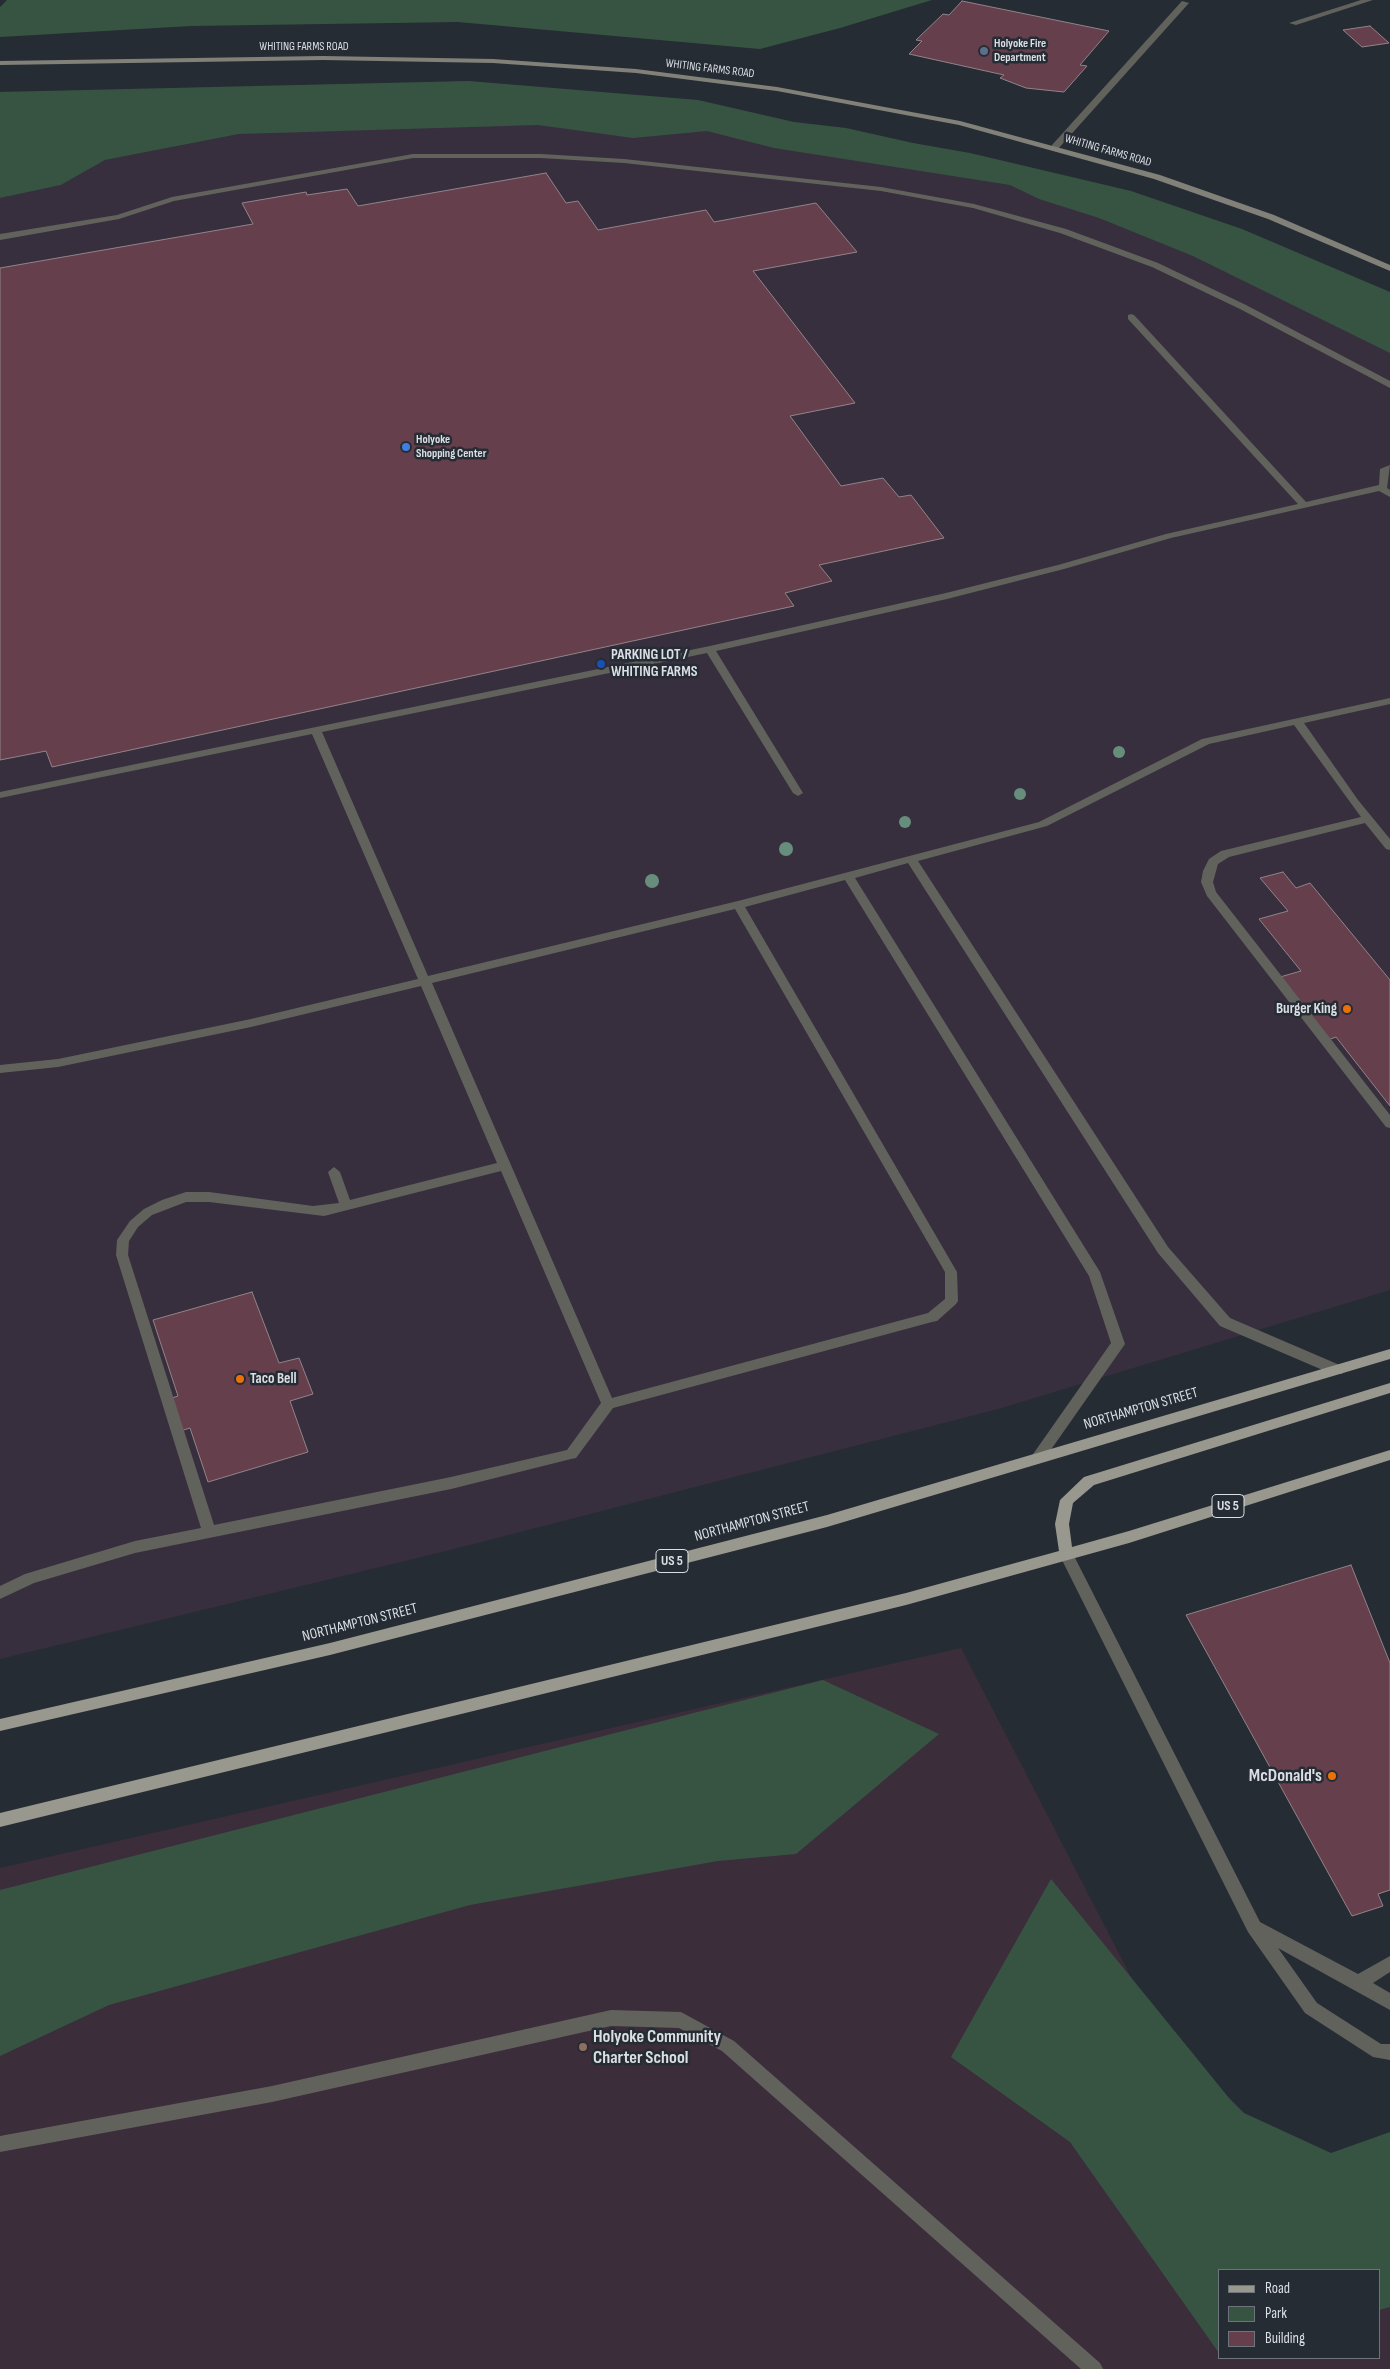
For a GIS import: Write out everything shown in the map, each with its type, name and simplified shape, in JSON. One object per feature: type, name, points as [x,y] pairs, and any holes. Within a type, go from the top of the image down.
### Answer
[{"type":"main road","name":"WHITING FARMS ROAD","points":[[0,63],[406,58],[493,61],[636,71],[718,80],[839,99],[960,123],[1055,147],[1157,177],[1254,211],[1329,240],[1390,268]]},
{"type":"main road","name":"NORTHAMPTON STREET","points":[[0,1725],[330,1649],[826,1520],[1390,1354]]},
{"type":"main road","points":[[1066,1554],[1062,1524],[1067,1500],[1089,1481],[1390,1388]]},
{"type":"main road","name":"US 5","points":[[0,1820],[906,1599],[1129,1537],[1390,1455]]},
{"type":"street","points":[[1293,23],[1369,0]]},
{"type":"street","points":[[1055,147],[1185,3]]},
{"type":"street","points":[[0,238],[119,217],[172,199],[413,156],[541,156],[624,161],[881,189],[974,206],[1054,229],[1155,265],[1243,307],[1390,385]]},
{"type":"street","points":[[1131,317],[1305,506]]},
{"type":"street","points":[[0,795],[710,649],[946,596],[1061,567],[1169,536],[1305,506],[1386,491],[1384,469],[1390,468]]},
{"type":"street","points":[[710,649],[798,793]]},
{"type":"street","points":[[0,1069],[58,1063],[251,1022],[738,905],[848,876],[1043,824],[1206,741],[1390,701]]},
{"type":"street","points":[[1297,722],[1367,819],[1390,846]]},
{"type":"street","points":[[316,730],[608,1404]]},
{"type":"street","points":[[1367,819],[1225,854],[1213,862],[1209,871],[1208,882],[1211,892],[1390,1124]]},
{"type":"street","points":[[911,859],[1163,1250],[1225,1322],[1337,1370]]},
{"type":"street","points":[[848,876],[1095,1275],[1118,1344],[1038,1457]]},
{"type":"street","points":[[0,1593],[30,1578],[118,1552],[450,1483],[571,1454],[608,1404],[932,1317],[951,1300],[951,1272],[738,905]]},
{"type":"street","points":[[209,1532],[122,1255],[123,1240],[134,1224],[148,1212],[166,1202],[186,1197],[209,1197],[324,1211],[504,1166]]},
{"type":"street","points":[[334,1172],[346,1205]]},
{"type":"street","points":[[1066,1554],[1254,1927],[1311,2008],[1380,2052],[1390,2052]]},
{"type":"street","points":[[1254,1927],[1390,2002]]},
{"type":"street","points":[[1359,1984],[1390,1963]]},
{"type":"street","points":[[0,2144],[272,2094],[611,2018],[681,2020],[728,2046],[1094,2369]]},
{"type":"shaded area","name":"Holyoke Shopping Center","points":[[554,104],[1021,175],[1390,306],[1390,1290],[998,1409],[450,1550],[0,1659],[0,198],[61,185],[105,160],[239,134]]},
{"type":"shaded area","name":"Holyoke Community Charter School","points":[[961,1648],[1281,2267],[1390,2225],[1390,2369],[0,2369],[0,1868]]},
{"type":"green space","points":[[7,0],[932,0],[840,28],[760,49],[458,22],[191,26],[0,37],[0,7]]},
{"type":"green space","points":[[469,81],[698,100],[794,122],[846,128],[970,153],[1131,191],[1242,229],[1390,292],[1390,353],[1193,256],[1099,218],[1039,199],[1010,185],[774,148],[707,131],[633,138],[538,125],[239,134],[105,160],[61,185],[0,198],[0,92]]},
{"type":"green space","points":[[823,1680],[939,1734],[796,1854],[718,1861],[470,1905],[109,2005],[0,2056],[0,1890]]},
{"type":"green space","points":[[1051,1879],[1229,2098],[1244,2113],[1331,2153],[1390,2132],[1390,2307],[1380,2310],[1380,2269],[1218,2269],[1218,2352],[1070,2142],[951,2057]]},
{"type":"building","points":[[962,1],[1109,31],[1080,65],[1087,66],[1064,92],[1026,88],[1000,78],[1004,75],[909,54],[922,41],[916,40],[943,14],[949,15]]},
{"type":"building","points":[[1370,26],[1389,43],[1362,47],[1343,30]]},
{"type":"building","name":"Holyoke Shopping Center","points":[[546,173],[566,203],[578,201],[598,230],[706,210],[714,222],[816,203],[857,252],[753,271],[855,403],[790,416],[841,486],[883,478],[899,497],[911,495],[944,538],[819,565],[832,581],[785,593],[794,606],[52,767],[46,751],[0,760],[0,268],[253,224],[242,203],[306,192],[307,195],[347,189],[358,206]]},
{"type":"building","name":"Burger King","points":[[1283,872],[1296,888],[1310,883],[1390,980],[1390,1106],[1336,1037],[1328,1040],[1280,977],[1301,971],[1259,919],[1288,911],[1260,878]]},
{"type":"building","name":"Taco Bell","points":[[252,1292],[279,1363],[299,1358],[313,1394],[290,1401],[308,1452],[208,1482],[190,1428],[174,1433],[163,1401],[178,1396],[153,1320]]},
{"type":"building","name":"McDonald's","points":[[1351,1565],[1390,1663],[1390,1890],[1378,1894],[1383,1906],[1352,1916],[1186,1615]]},
{"type":"place","name":"Holyoke Fire Department","points":[[984,51]]},
{"type":"place","name":"Holyoke Shopping Center","points":[[406,447]]},
{"type":"place","name":"PARKING LOT / WHITING FARMS","points":[[601,664]]},
{"type":"place","name":"Burger King","points":[[1347,1009]]},
{"type":"place","name":"Taco Bell","points":[[240,1379]]},
{"type":"place","name":"McDonald's","points":[[1332,1776]]},
{"type":"place","name":"Holyoke Community Charter School","points":[[583,2047]]}]
